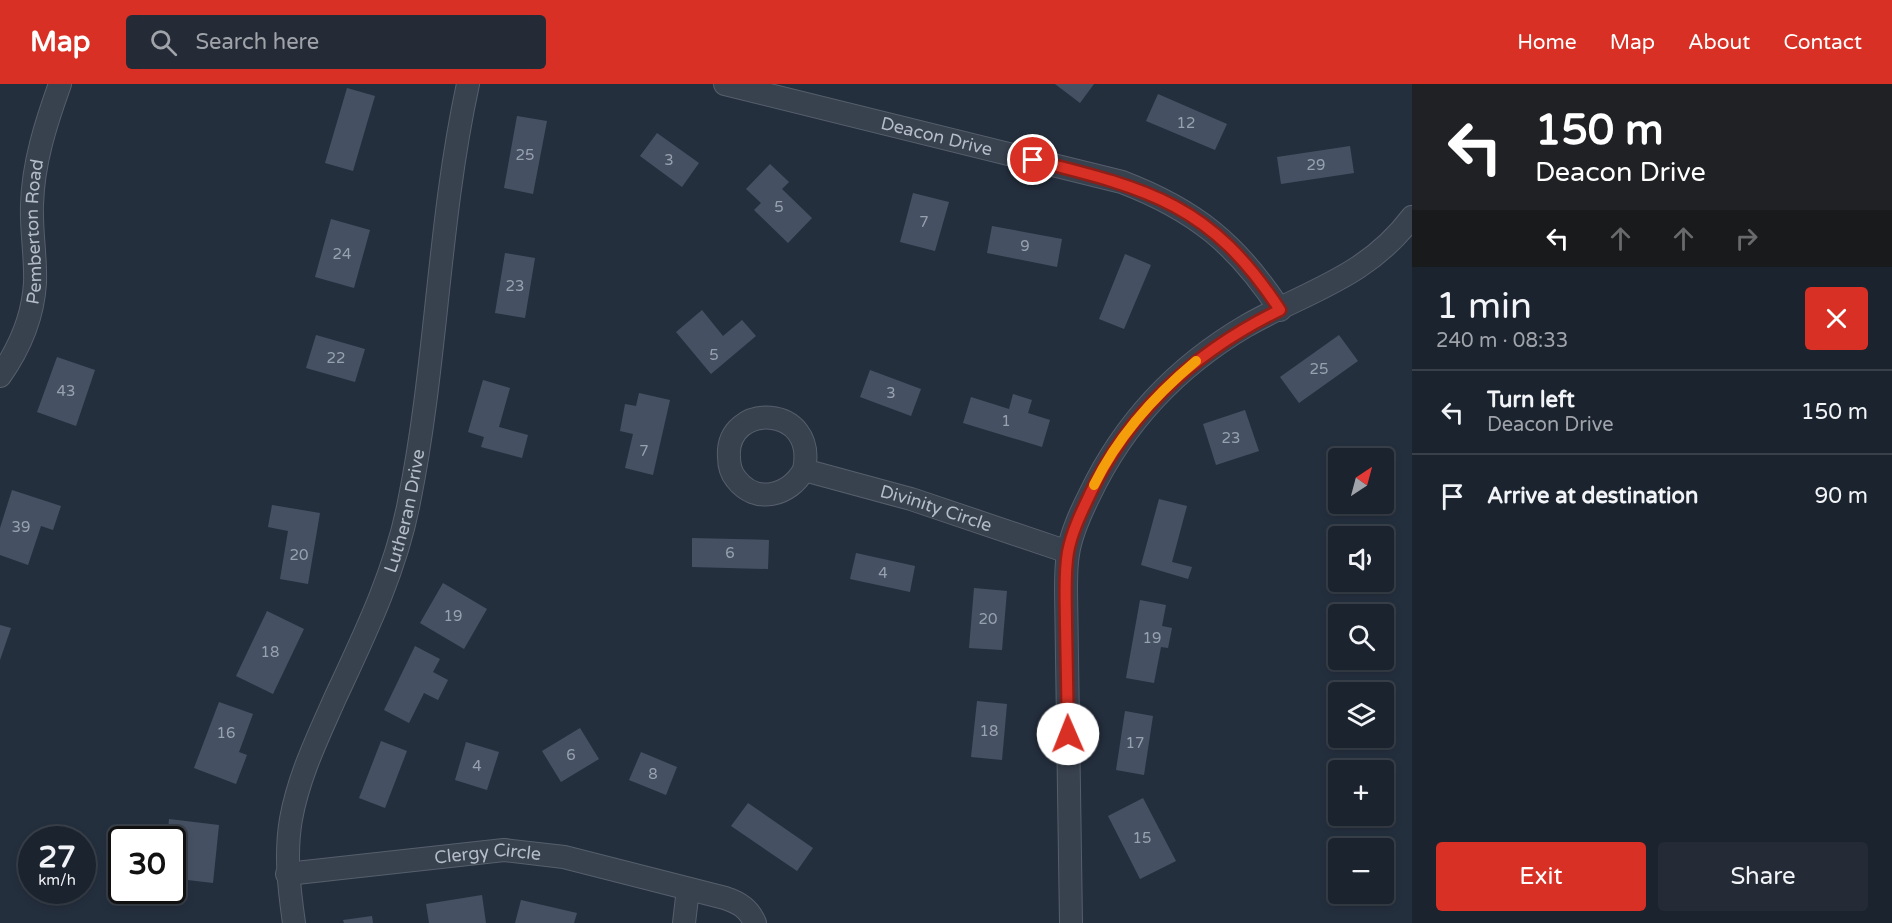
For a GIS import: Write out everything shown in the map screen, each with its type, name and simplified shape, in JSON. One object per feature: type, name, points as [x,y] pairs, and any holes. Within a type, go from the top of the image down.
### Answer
[{"type":"street","name":"Pemberton Road","points":[[0,376],[14,357],[25,333],[30,309],[35,284],[32,229],[34,185],[39,149],[60,84]]},
{"type":"street","name":"Lutheran Drive","points":[[294,923],[286,874],[291,821],[311,747],[381,594],[398,546],[409,502],[425,399],[453,160],[468,84]]},
{"type":"street","name":"Deacon Drive","points":[[724,84],[1122,182],[1160,197],[1217,234],[1242,257],[1280,310]]},
{"type":"street","points":[[1071,923],[1066,590],[1068,552],[1081,514],[1097,480],[1130,427],[1172,382],[1212,348],[1247,325],[1336,283],[1361,266],[1412,217]]},
{"type":"street","name":"Divinity Circle","points":[[804,470],[911,499],[1068,552]]},
{"type":"street","name":"Clergy Circle","points":[[286,874],[504,850],[564,857],[738,902],[748,910],[755,923]]},
{"type":"street","points":[[684,923],[688,889]]},
{"type":"building","points":[[1055,84],[1094,84],[1080,103]]},
{"type":"building","points":[[347,88],[375,96],[353,171],[325,163]]},
{"type":"building","points":[[1158,94],[1227,124],[1215,150],[1146,121]]},
{"type":"building","points":[[517,116],[547,121],[533,194],[504,188]]},
{"type":"building","points":[[657,133],[699,163],[682,187],[640,156]]},
{"type":"building","points":[[1350,146],[1354,173],[1281,184],[1277,157]]},
{"type":"building","points":[[770,164],[789,182],[782,189],[812,218],[788,243],[754,210],[761,203],[746,189]]},
{"type":"building","points":[[913,193],[949,202],[935,251],[900,242]]},
{"type":"building","points":[[331,219],[370,230],[354,288],[315,277]]},
{"type":"building","points":[[992,226],[1062,239],[1057,267],[987,253]]},
{"type":"building","points":[[505,253],[535,258],[525,318],[495,313]]},
{"type":"building","points":[[1125,254],[1151,265],[1124,329],[1099,319]]},
{"type":"building","points":[[702,310],[723,336],[742,320],[756,336],[711,374],[676,332]]},
{"type":"building","points":[[316,335],[365,349],[355,382],[306,368]]},
{"type":"building","points":[[1339,335],[1358,361],[1299,403],[1280,377]]},
{"type":"building","points":[[57,357],[95,370],[76,426],[37,412]]},
{"type":"building","points":[[870,370],[921,389],[911,416],[860,397]]},
{"type":"building","points":[[483,380],[510,388],[499,427],[528,435],[522,458],[481,447],[484,437],[468,432]]},
{"type":"building","points":[[639,393],[670,400],[653,475],[625,468],[633,434],[620,431],[625,404],[636,406]]},
{"type":"building","points":[[1013,394],[1032,400],[1028,413],[1050,420],[1042,447],[963,423],[971,397],[1009,409]]},
{"type":"building","points":[[1245,410],[1259,451],[1216,465],[1203,424]]},
{"type":"building","points":[[12,490],[61,506],[53,530],[41,526],[28,565],[0,555],[0,528]]},
{"type":"building","points":[[1159,499],[1187,506],[1172,562],[1192,567],[1188,579],[1141,565]]},
{"type":"building","points":[[272,505],[320,513],[308,584],[280,579],[288,531],[268,527]]},
{"type":"building","points":[[692,538],[769,540],[768,569],[692,567]]},
{"type":"building","points":[[856,553],[915,566],[910,592],[850,579]]},
{"type":"building","points":[[443,583],[487,609],[464,649],[420,623]]},
{"type":"building","points":[[974,588],[1007,591],[1002,650],[969,648]]},
{"type":"building","points":[[1140,600],[1166,605],[1162,626],[1172,628],[1168,648],[1161,647],[1154,683],[1126,678]]},
{"type":"building","points":[[267,611],[304,629],[273,694],[236,676]]},
{"type":"building","points":[[0,625],[11,628],[0,660]]},
{"type":"building","points":[[415,646],[440,659],[433,672],[448,680],[438,700],[424,693],[409,723],[384,710]]},
{"type":"building","points":[[977,701],[1007,704],[1002,760],[971,757]]},
{"type":"building","points":[[219,702],[253,714],[239,752],[247,755],[236,784],[194,768]]},
{"type":"building","points":[[1125,711],[1153,716],[1144,775],[1116,770]]},
{"type":"building","points":[[580,728],[599,759],[561,782],[542,751]]},
{"type":"building","points":[[381,741],[407,751],[385,808],[359,798]]},
{"type":"building","points":[[466,742],[499,752],[487,790],[455,780]]},
{"type":"building","points":[[641,752],[677,767],[666,795],[629,780]]},
{"type":"building","points":[[1143,798],[1176,861],[1140,879],[1108,816]]},
{"type":"building","points":[[748,803],[813,848],[797,871],[731,826]]},
{"type":"building","points":[[169,819],[219,825],[213,883],[186,880],[186,826],[168,826]]},
{"type":"building","points":[[482,895],[486,923],[429,923],[426,904]]},
{"type":"building","points":[[521,900],[577,913],[574,923],[515,923]]},
{"type":"building","points":[[372,916],[373,923],[344,923],[343,920]]},
{"type":"slow traffic","points":[[1094,485],[1130,427],[1155,398],[1196,361]]},
{"type":"route","points":[[1033,160],[1122,182],[1160,197],[1190,215],[1217,234],[1242,257],[1280,310],[1247,325],[1212,348],[1180,374],[1130,427],[1097,480],[1081,514],[1068,552],[1066,590],[1068,734]]}]
